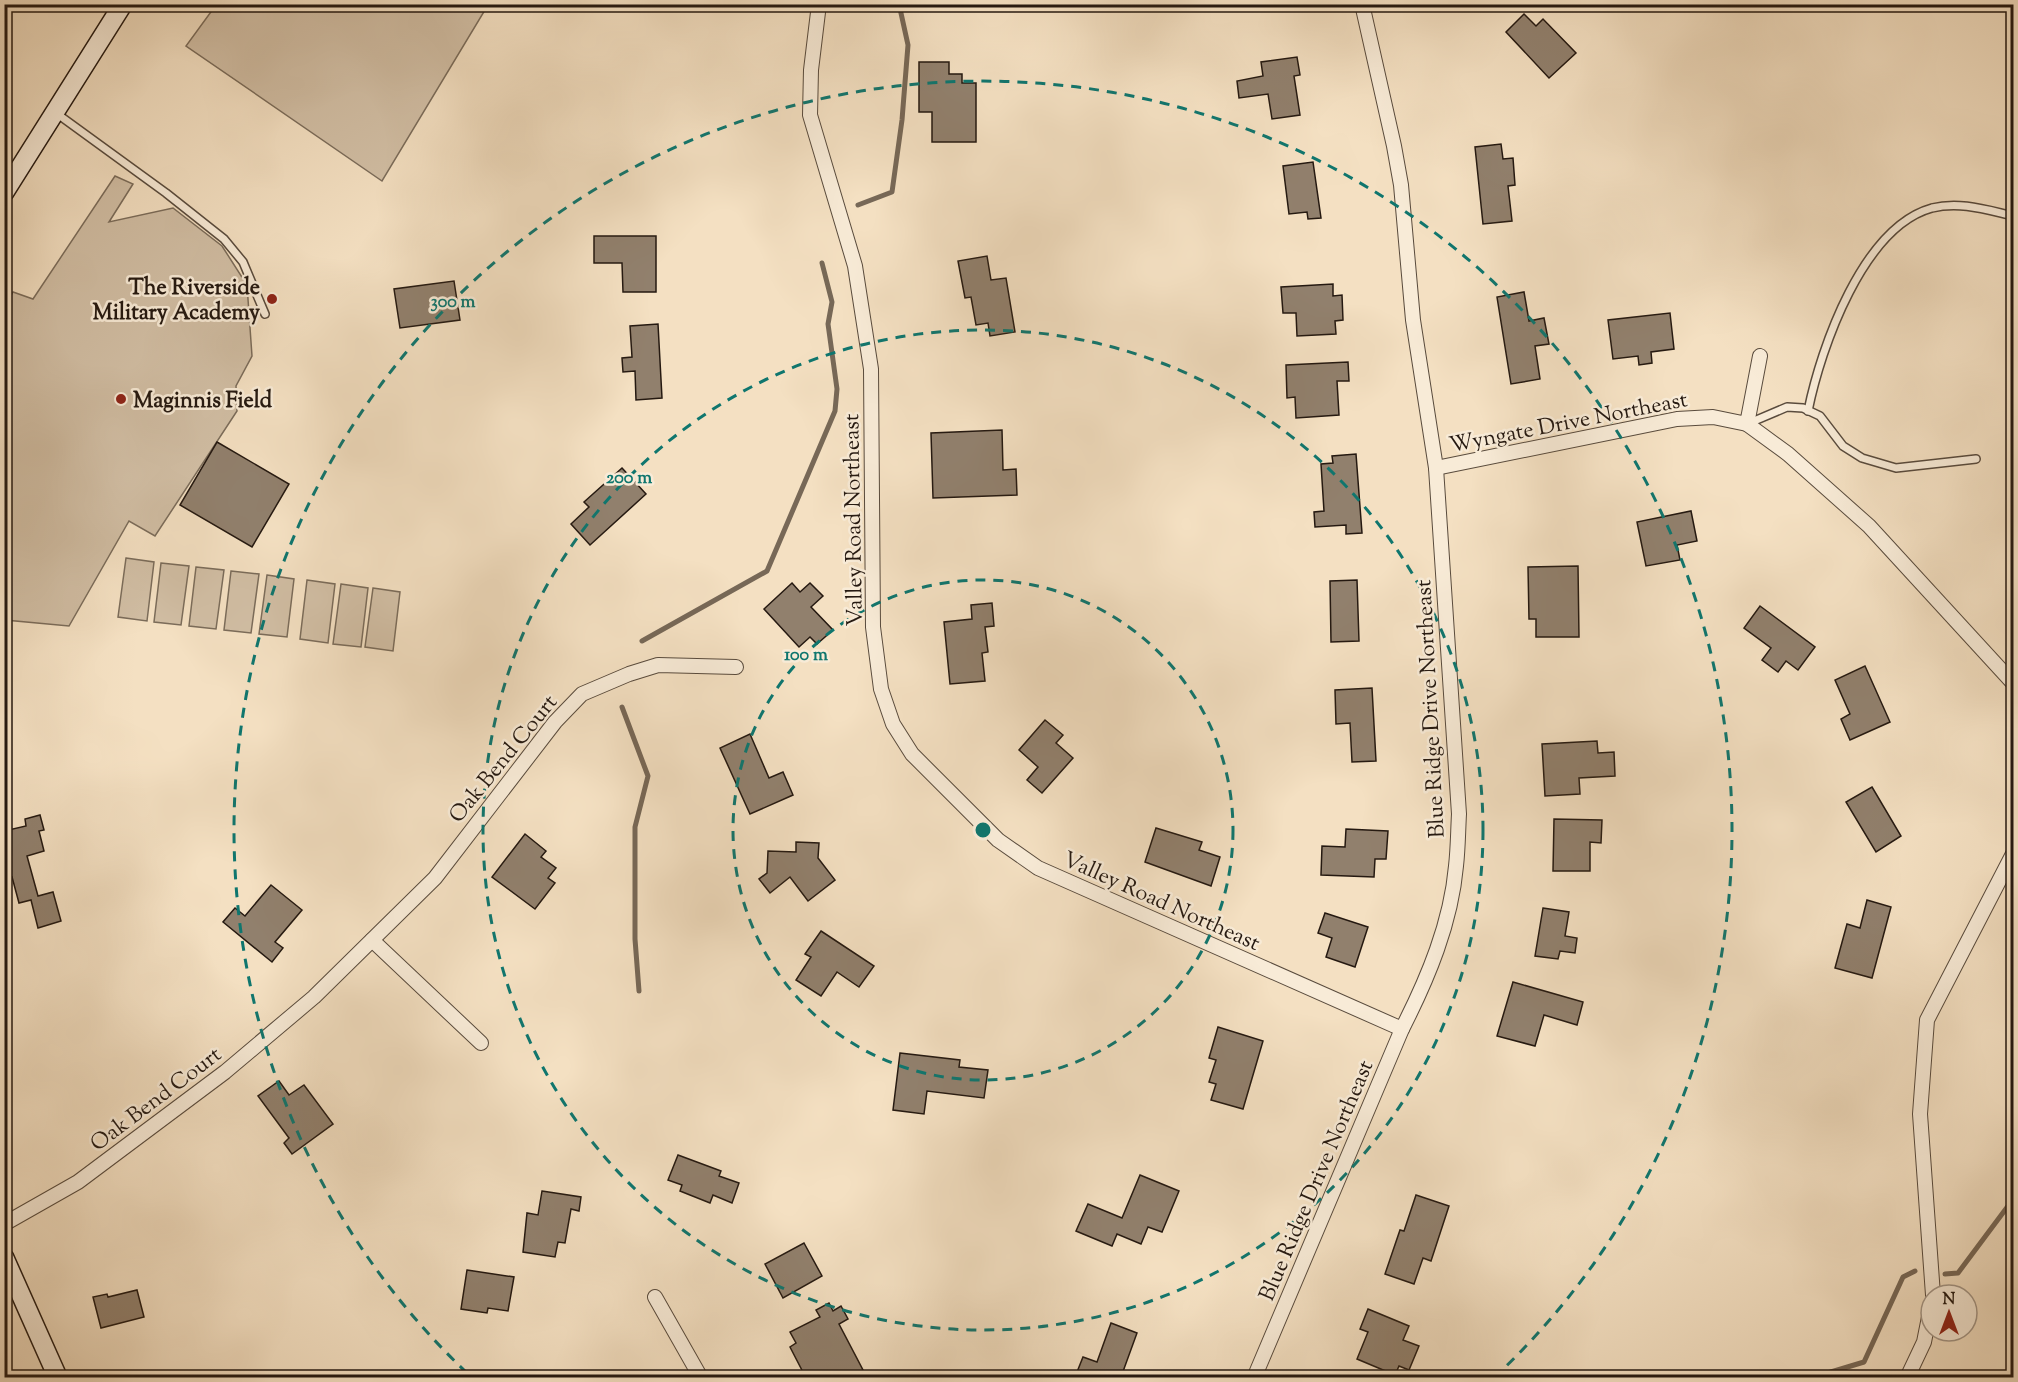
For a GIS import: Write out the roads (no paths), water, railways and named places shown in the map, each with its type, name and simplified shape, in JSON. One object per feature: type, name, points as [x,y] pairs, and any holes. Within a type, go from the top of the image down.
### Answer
[{"type":"street","points":[[7,184],[56,113],[123,4]]},
{"type":"street","name":"Valley Road Northeast","points":[[819,4],[810,70],[810,115],[855,266],[872,369],[873,627],[881,689],[893,724],[912,754],[998,840],[1038,868],[1402,1029]]},
{"type":"street","name":"Blue Ridge Drive Northeast","points":[[1254,1377],[1402,1029],[1424,985],[1446,920],[1456,867],[1459,814],[1436,468],[1413,320],[1401,184],[1362,4]]},
{"type":"street","points":[[1760,356],[1747,424],[1788,454],[1869,526],[2013,684]]},
{"type":"street","name":"Wyngate Drive Northeast","points":[[1436,468],[1677,419],[1713,417],[1747,424]]},
{"type":"street","name":"Oak Bend Court","points":[[4,1224],[78,1182],[225,1072],[314,997],[435,878],[555,722],[582,694],[658,664],[736,666]]},
{"type":"street","points":[[1932,1283],[1920,1114],[1927,1020],[2013,852]]},
{"type":"street","points":[[372,940],[481,1043]]},
{"type":"street","points":[[4,1257],[58,1377]]},
{"type":"street","points":[[655,1297],[701,1377]]},
{"type":"street","points":[[1907,1377],[1924,1343]]},
{"type":"lane","points":[[56,113],[166,193],[224,239],[243,262],[265,314]]},
{"type":"lane","points":[[1808,411],[1824,348],[1846,297],[1881,244],[1908,218],[1932,208],[1953,205],[1976,207],[2013,216]]},
{"type":"lane","points":[[1747,424],[1787,407],[1803,408],[1820,416],[1843,446],[1862,458],[1896,468],[1976,459]]},
{"type":"waterway","points":[[858,205],[892,192],[902,120],[908,45],[899,4]]},
{"type":"waterway","points":[[642,641],[767,571],[835,411],[837,389],[828,324],[832,302],[822,263]]},
{"type":"waterway","points":[[622,707],[648,776],[635,827],[635,939],[639,991]]},
{"type":"waterway","points":[[1945,1274],[1958,1273],[2014,1198]]},
{"type":"waterway","points":[[1811,1378],[1864,1362],[1903,1277],[1915,1271]]},
{"type":"place","name":"The Riverside Military Academy","points":[[272,299]]},
{"type":"place","name":"Maginnis Field","points":[[121,399]]}]
